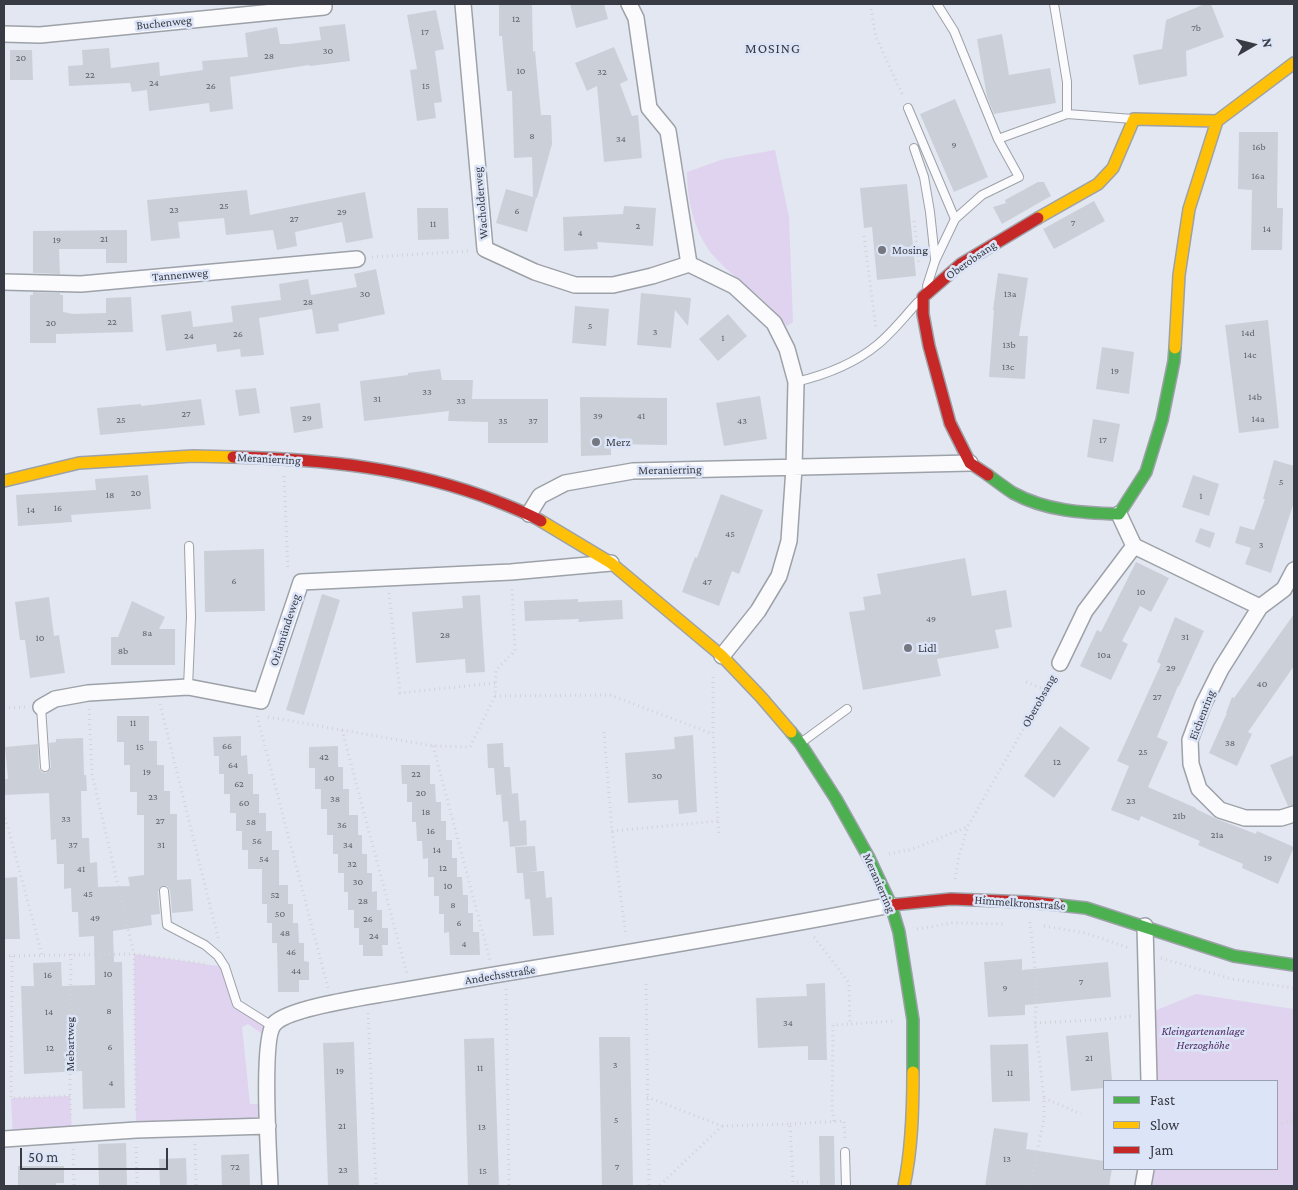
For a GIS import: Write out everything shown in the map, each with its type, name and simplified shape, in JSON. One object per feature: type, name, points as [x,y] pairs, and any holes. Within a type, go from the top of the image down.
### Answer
[{"type":"street","name":"Wacholderweg","points":[[463,4],[485,249],[535,272],[574,285],[613,285],[652,276],[689,264]]},
{"type":"street","points":[[629,4],[636,18],[649,108],[668,131],[689,264],[734,286],[774,323],[787,349],[796,382],[794,468],[789,541],[779,576],[758,611],[718,653]]},
{"type":"street","name":"Buchenweg","points":[[4,34],[40,35],[324,7]]},
{"type":"street","points":[[1119,514],[1146,472],[1162,420],[1174,361],[1179,274],[1189,209],[1217,121],[1294,63]]},
{"type":"street","points":[[1134,118],[1217,121]]},
{"type":"street","name":"Oberobsang","points":[[923,297],[961,264],[1024,225],[1098,184],[1112,168],[1134,118]]},
{"type":"street","name":"Tannenweg","points":[[4,282],[81,284],[357,258]]},
{"type":"street","points":[[923,297],[923,314],[929,346],[947,414],[970,463],[1014,492],[1044,506],[1083,512],[1119,514]]},
{"type":"street","name":"Meranierring","points":[[4,481],[79,463],[193,456],[283,458],[341,463],[398,473],[464,488],[530,514],[611,563],[718,653],[761,697],[800,743],[836,799],[869,858],[891,905],[899,932],[913,1020],[913,1102],[908,1167],[904,1186]]},
{"type":"street","name":"Meranierring","points":[[530,514],[540,496],[566,483],[633,470],[970,463]]},
{"type":"street","points":[[1119,514],[1134,546],[1260,607]]},
{"type":"street","name":"Oberobsang","points":[[1060,663],[1085,611],[1134,546]]},
{"type":"street","name":"Orlamündeweg","points":[[259,708],[301,582],[511,572],[611,563]]},
{"type":"street","name":"Eichenring","points":[[1294,570],[1284,588],[1260,607],[1221,669],[1203,705],[1190,740],[1191,764],[1198,789],[1220,810],[1245,818],[1281,818],[1294,814]]},
{"type":"street","points":[[41,706],[55,698],[88,693],[188,687],[259,708]]},
{"type":"street","name":"Himmelkronstraße","points":[[891,905],[951,899],[1027,902],[1086,908],[1234,956],[1294,965]]},
{"type":"street","name":"Andechsstraße","points":[[272,1026],[292,1013],[368,997],[891,905]]},
{"type":"street","points":[[1145,926],[1149,1080]]},
{"type":"street","points":[[270,1186],[267,1066],[268,1038],[272,1026]]},
{"type":"street","points":[[4,1139],[194,1127],[268,1126]]},
{"type":"street","points":[[1143,1186],[1146,1170]]},
{"type":"lane","points":[[796,382],[834,370],[878,344],[923,297],[935,261],[955,218],[982,195],[1019,177],[998,139],[954,32],[937,4]]},
{"type":"lane","points":[[1054,4],[1067,82],[1067,114]]},
{"type":"lane","points":[[908,108],[955,218]]},
{"type":"lane","points":[[998,139],[1067,114],[1134,118]]},
{"type":"lane","points":[[914,148],[926,186],[935,261]]},
{"type":"lane","points":[[188,687],[191,617],[189,546]]},
{"type":"lane","points":[[41,706],[45,767]]},
{"type":"lane","points":[[800,743],[847,709]]},
{"type":"lane","points":[[164,891],[167,925],[205,945],[218,956],[225,967],[237,1004],[272,1026]]},
{"type":"lane","points":[[845,1152],[846,1186]]},
{"type":"path","points":[[870,4],[876,37],[908,108]]},
{"type":"path","points":[[914,221],[918,254]]},
{"type":"path","points":[[864,236],[878,344]]},
{"type":"path","points":[[357,258],[485,249]]},
{"type":"path","points":[[284,492],[289,579]]},
{"type":"path","points":[[332,1005],[259,708],[342,730],[433,746],[470,748],[495,696],[496,670],[515,651],[511,572]]},
{"type":"path","points":[[388,578],[400,693],[496,683]]},
{"type":"path","points":[[718,653],[713,734],[719,838]]},
{"type":"path","name":"Oberobsang","points":[[951,899],[958,856],[968,826],[1060,663]]},
{"type":"path","points":[[1026,682],[1046,690]]},
{"type":"path","points":[[4,956],[134,954],[225,967],[157,688]]},
{"type":"path","points":[[88,693],[92,774],[134,954],[137,1186]]},
{"type":"path","points":[[495,696],[610,695],[713,734]]},
{"type":"path","points":[[342,730],[411,989]]},
{"type":"path","points":[[604,732],[612,831],[628,952]]},
{"type":"path","points":[[433,746],[500,974],[509,1186]]},
{"type":"path","points":[[4,813],[42,955]]},
{"type":"path","points":[[612,831],[718,821]]},
{"type":"path","points":[[869,858],[913,849],[968,826]]},
{"type":"path","points":[[1027,902],[1036,988],[1035,1023],[1044,1098],[1044,1119],[1030,1186]]},
{"type":"path","points":[[803,922],[849,984],[850,1024]]},
{"type":"path","points":[[899,932],[952,923],[1010,924]]},
{"type":"path","points":[[1030,924],[1086,933],[1146,954],[1232,979],[1294,988]]},
{"type":"path","name":"Mebartweg","points":[[71,954],[70,1096],[74,1186]]},
{"type":"path","points":[[12,956],[11,1098],[70,1096]]},
{"type":"path","points":[[646,984],[650,1186]]},
{"type":"path","points":[[368,997],[376,1186]]},
{"type":"path","points":[[1035,1023],[1097,1020],[1147,1014]]},
{"type":"path","points":[[834,1122],[832,1110],[833,1025],[913,1020]]},
{"type":"path","points":[[647,1098],[722,1126],[834,1122],[844,1120],[845,1152]]},
{"type":"path","points":[[1044,1098],[1081,1114]]},
{"type":"path","points":[[1278,1125],[1294,1120]]},
{"type":"path","points":[[790,1124],[793,1182],[808,1182],[808,1186]]},
{"type":"path","points":[[659,1186],[722,1126]]},
{"type":"path","points":[[194,1127],[196,1186]]},
{"type":"green space","points":[[775,150],[789,217],[793,322],[787,326],[765,302],[727,270],[711,253],[696,225],[690,204],[687,182],[687,172],[724,159]]},
{"type":"green space","points":[[134,954],[225,967],[237,1004],[272,1026],[268,1038],[248,1024],[242,1027],[250,1104],[268,1104],[268,1126],[136,1130]]},
{"type":"green space","name":"Kleingartenanlage Herzoghöhe","points":[[1196,994],[1294,1009],[1294,1186],[1143,1186],[1146,1170],[1278,1170],[1278,1080],[1149,1080],[1147,1014]]},
{"type":"green space","points":[[70,1096],[72,1135],[13,1138],[11,1098]]},
{"type":"building","points":[[499,4],[532,4],[533,52],[535,51],[541,115],[551,115],[552,144],[537,198],[533,197],[532,157],[514,158],[512,91],[507,91],[502,36],[499,36]]},
{"type":"building","points":[[570,4],[604,4],[608,19],[576,28]]},
{"type":"building","points":[[1205,4],[1211,4],[1224,37],[1186,51],[1187,76],[1139,85],[1133,55],[1162,49],[1166,20]]},
{"type":"building","points":[[436,10],[444,49],[435,51],[442,102],[434,103],[436,118],[417,121],[410,70],[417,69],[407,15]]},
{"type":"building","points":[[345,24],[350,61],[230,77],[233,109],[210,112],[209,103],[149,111],[147,90],[132,92],[130,83],[69,86],[68,66],[83,65],[82,50],[109,48],[111,68],[159,62],[160,76],[203,70],[202,61],[248,57],[245,33],[277,27],[280,44],[289,44],[321,40],[319,27]]},
{"type":"building","points":[[1002,34],[1009,75],[1050,68],[1056,103],[994,114],[987,97],[977,39]]},
{"type":"building","points":[[614,47],[628,80],[620,84],[632,116],[638,115],[642,158],[604,162],[597,86],[587,91],[575,63]]},
{"type":"building","points":[[10,50],[32,50],[33,80],[10,80]]},
{"type":"building","points":[[955,99],[988,177],[954,192],[920,114]]},
{"type":"building","points":[[1239,132],[1278,132],[1277,208],[1283,208],[1282,250],[1251,250],[1252,190],[1238,189]]},
{"type":"building","points":[[1038,182],[1044,182],[1051,196],[1002,224],[993,207],[1006,203],[1005,200]]},
{"type":"building","points":[[907,184],[916,276],[877,280],[872,227],[864,228],[860,188]]},
{"type":"building","points":[[506,189],[536,198],[527,232],[496,223]]},
{"type":"building","points":[[247,190],[250,215],[365,192],[373,238],[346,243],[342,222],[295,232],[297,246],[277,250],[273,230],[226,235],[224,218],[178,222],[180,238],[151,241],[147,200]]},
{"type":"building","points":[[1094,201],[1105,221],[1054,249],[1043,229]]},
{"type":"building","points":[[624,206],[656,208],[653,246],[597,242],[598,249],[564,251],[563,217],[623,214]]},
{"type":"building","points":[[417,208],[448,208],[449,239],[418,240]]},
{"type":"building","points":[[127,230],[127,263],[106,263],[106,249],[59,249],[60,274],[33,273],[33,231]]},
{"type":"building","points":[[376,269],[385,314],[338,324],[339,331],[316,334],[312,309],[259,318],[264,355],[241,357],[240,349],[217,352],[216,344],[166,351],[161,315],[191,311],[193,327],[233,322],[231,306],[281,300],[279,284],[308,279],[311,295],[357,287],[354,274]]},
{"type":"building","points":[[998,273],[1028,278],[1019,336],[1028,336],[1025,379],[989,377],[993,310]]},
{"type":"building","points":[[33,292],[60,293],[60,295],[63,295],[63,312],[73,314],[106,313],[106,298],[131,297],[133,332],[56,334],[56,343],[30,343],[30,295],[33,295]]},
{"type":"building","points":[[641,293],[691,298],[688,326],[675,310],[671,348],[637,345]]},
{"type":"building","points":[[575,306],[609,309],[606,346],[572,343]]},
{"type":"building","points":[[728,314],[747,336],[718,361],[699,339]]},
{"type":"building","points":[[1268,320],[1279,428],[1239,433],[1225,325]]},
{"type":"building","points":[[1102,347],[1134,352],[1129,394],[1096,389]]},
{"type":"building","points":[[440,369],[442,380],[473,380],[472,399],[548,399],[548,443],[488,443],[488,422],[448,421],[449,411],[364,421],[360,381]]},
{"type":"building","points":[[256,388],[260,413],[239,416],[235,390]]},
{"type":"building","points":[[760,396],[767,439],[724,446],[716,403]]},
{"type":"building","points":[[580,397],[667,398],[667,445],[611,444],[611,455],[581,456]]},
{"type":"building","points":[[201,399],[205,425],[100,435],[97,408],[141,404],[141,406]]},
{"type":"building","points":[[320,403],[323,428],[294,433],[290,407]]},
{"type":"building","points":[[1093,419],[1120,424],[1113,462],[1087,457]]},
{"type":"building","points":[[1274,460],[1294,466],[1294,502],[1271,573],[1245,564],[1251,548],[1235,543],[1240,526],[1254,530],[1265,499],[1263,499]]},
{"type":"building","points":[[148,475],[151,509],[71,515],[72,522],[18,526],[16,495],[96,490],[95,479]]},
{"type":"building","points":[[1193,475],[1219,484],[1209,516],[1182,507]]},
{"type":"building","points":[[721,494],[763,510],[739,574],[732,571],[719,606],[682,592]]},
{"type":"building","points":[[1200,528],[1215,533],[1210,548],[1195,542]]},
{"type":"building","points":[[264,549],[265,611],[205,612],[204,551]]},
{"type":"building","points":[[965,558],[972,596],[1006,590],[1012,627],[995,630],[999,648],[937,659],[941,676],[863,690],[849,612],[865,610],[863,597],[881,594],[877,574]]},
{"type":"building","points":[[1136,562],[1169,578],[1151,612],[1140,606],[1122,641],[1128,644],[1111,680],[1080,666],[1097,630],[1101,632]]},
{"type":"building","points":[[322,594],[340,600],[304,715],[286,710]]},
{"type":"building","points":[[480,595],[485,672],[466,673],[465,659],[416,663],[412,612],[463,608],[462,596]]},
{"type":"building","points":[[49,597],[54,636],[59,635],[65,673],[30,678],[25,640],[20,640],[15,602]]},
{"type":"building","points":[[578,599],[578,602],[622,600],[623,619],[578,622],[579,619],[525,621],[524,601]]},
{"type":"building","points":[[132,601],[165,617],[159,629],[175,629],[175,665],[111,665],[111,637],[118,637]]},
{"type":"building","points":[[1294,614],[1294,666],[1248,732],[1252,734],[1237,766],[1209,753],[1232,697],[1234,698]]},
{"type":"building","points":[[1175,617],[1204,631],[1157,737],[1168,742],[1148,787],[1217,819],[1256,834],[1257,831],[1294,847],[1278,884],[1242,868],[1243,864],[1198,845],[1200,841],[1141,816],[1139,821],[1111,810],[1129,766],[1117,761],[1161,664],[1157,662]]},
{"type":"building","points":[[117,716],[149,716],[149,741],[157,741],[157,765],[164,765],[164,791],[170,791],[170,814],[177,814],[177,880],[191,879],[193,911],[172,913],[170,890],[167,886],[163,886],[158,891],[160,914],[151,915],[152,925],[113,931],[114,962],[122,962],[125,1108],[83,1109],[82,1071],[24,1074],[21,986],[34,986],[33,963],[61,962],[62,986],[95,985],[94,936],[79,937],[78,912],[72,912],[71,888],[64,889],[64,864],[57,864],[56,839],[51,840],[49,793],[4,795],[4,779],[8,779],[5,747],[38,744],[39,768],[42,772],[46,773],[51,767],[49,743],[56,742],[56,739],[83,738],[84,775],[86,775],[87,791],[81,791],[82,838],[89,838],[90,863],[97,862],[98,887],[130,886],[128,877],[144,875],[144,815],[137,815],[137,792],[130,792],[130,765],[124,765],[124,742],[117,742]]},
{"type":"building","points":[[1060,726],[1090,748],[1054,798],[1024,776]]},
{"type":"building","points":[[693,735],[697,812],[679,814],[678,800],[628,803],[625,753],[675,749],[674,737]]},
{"type":"building","points":[[241,736],[241,756],[247,755],[248,774],[253,774],[253,794],[259,794],[259,813],[266,813],[266,831],[272,831],[272,850],[279,850],[279,885],[288,885],[288,904],[293,904],[293,923],[298,923],[299,943],[304,943],[304,961],[309,962],[309,980],[299,980],[299,992],[278,992],[277,943],[272,943],[272,923],[267,923],[267,904],[262,904],[262,869],[248,869],[248,850],[242,850],[242,831],[236,831],[236,813],[230,813],[230,794],[224,794],[224,774],[219,774],[219,756],[214,756],[213,737]]},
{"type":"building","points":[[503,743],[504,767],[510,767],[512,794],[496,795],[494,768],[488,768],[487,744]]},
{"type":"building","points":[[338,746],[338,767],[343,767],[343,789],[349,789],[349,815],[358,815],[358,835],[362,835],[362,854],[367,854],[367,873],[372,873],[372,892],[377,891],[377,910],[382,910],[382,928],[388,928],[388,945],[382,945],[383,956],[363,956],[363,945],[359,945],[359,928],[354,928],[354,910],[348,910],[348,892],[344,892],[344,873],[338,873],[338,854],[333,854],[333,835],[327,835],[327,809],[321,809],[321,789],[315,789],[315,768],[309,768],[309,747]]},
{"type":"building","points":[[1294,755],[1294,805],[1288,806],[1270,765]]},
{"type":"building","points":[[401,765],[430,765],[430,784],[435,784],[436,802],[441,802],[441,821],[446,821],[446,840],[452,840],[452,858],[457,858],[457,877],[462,877],[463,895],[468,895],[468,913],[473,913],[473,932],[479,932],[480,955],[450,955],[449,932],[444,933],[444,914],[439,914],[439,896],[434,896],[434,877],[428,877],[428,858],[423,859],[422,841],[417,841],[416,822],[412,822],[412,802],[407,802],[407,784],[402,784]]},
{"type":"building","points":[[518,793],[520,821],[526,820],[527,845],[510,847],[508,821],[503,822],[501,795]]},
{"type":"building","points":[[535,846],[537,871],[544,871],[546,898],[552,897],[554,935],[533,936],[530,899],[525,899],[523,873],[517,873],[515,847]]},
{"type":"building","points":[[17,877],[20,939],[4,939],[4,878]]},
{"type":"building","points":[[1022,959],[1022,970],[1108,962],[1111,997],[1025,1005],[1025,1015],[988,1017],[984,962]]},
{"type":"building","points":[[825,983],[827,1060],[808,1060],[808,1046],[758,1048],[756,998],[807,996],[806,984]]},
{"type":"building","points":[[1108,1032],[1112,1080],[1103,1080],[1103,1088],[1071,1091],[1066,1036]]},
{"type":"building","points":[[599,1037],[630,1037],[633,1186],[602,1186]]},
{"type":"building","points":[[494,1038],[499,1186],[468,1186],[464,1039]]},
{"type":"building","points":[[354,1042],[359,1186],[328,1186],[323,1043]]},
{"type":"building","points":[[1028,1044],[1030,1101],[992,1102],[990,1045]]},
{"type":"building","points":[[994,1128],[1028,1133],[1026,1149],[1103,1161],[1103,1170],[1112,1170],[1109,1186],[985,1186]]},
{"type":"building","points":[[819,1136],[834,1136],[835,1186],[820,1186]]},
{"type":"building","points":[[126,1143],[127,1186],[99,1186],[98,1144]]},
{"type":"building","points":[[249,1154],[250,1186],[222,1186],[221,1155]]},
{"type":"building","points":[[186,1158],[187,1186],[160,1186],[159,1159]]},
{"type":"building","points":[[18,1166],[64,1166],[64,1183],[56,1183],[56,1186],[18,1186]]},
{"type":"traffic: fast","points":[[988,475],[1013,493],[1038,504],[1078,512],[1119,514],[1146,472],[1162,420],[1175,348]]},
{"type":"traffic: fast","points":[[791,732],[836,799],[869,858],[891,905],[899,932],[913,1020],[913,1072]]},
{"type":"traffic: fast","points":[[1059,905],[1086,908],[1234,956],[1294,965]]},
{"type":"traffic: slow","points":[[1175,348],[1179,275],[1189,209],[1217,121],[1294,63]]},
{"type":"traffic: slow","points":[[1038,218],[1098,184],[1113,168],[1134,119],[1217,121]]},
{"type":"traffic: slow","points":[[4,481],[79,463],[193,456],[233,457]]},
{"type":"traffic: slow","points":[[541,521],[611,563],[722,656],[791,732]]},
{"type":"traffic: slow","points":[[904,1186],[909,1158],[913,1072]]},
{"type":"traffic: jam","points":[[988,475],[970,463],[950,423],[929,346],[923,314],[923,297],[961,264],[1038,218]]},
{"type":"traffic: jam","points":[[233,457],[333,463],[399,473],[432,480],[464,490],[496,501],[541,521]]},
{"type":"traffic: jam","points":[[891,905],[951,899],[1059,905]]},
{"type":"place","name":"Mosing","points":[[882,250]]},
{"type":"place","name":"Merz","points":[[596,442]]},
{"type":"place","name":"Lidl","points":[[908,648]]},
{"type":"district","name":"MOSING","points":[[773,49]]}]
